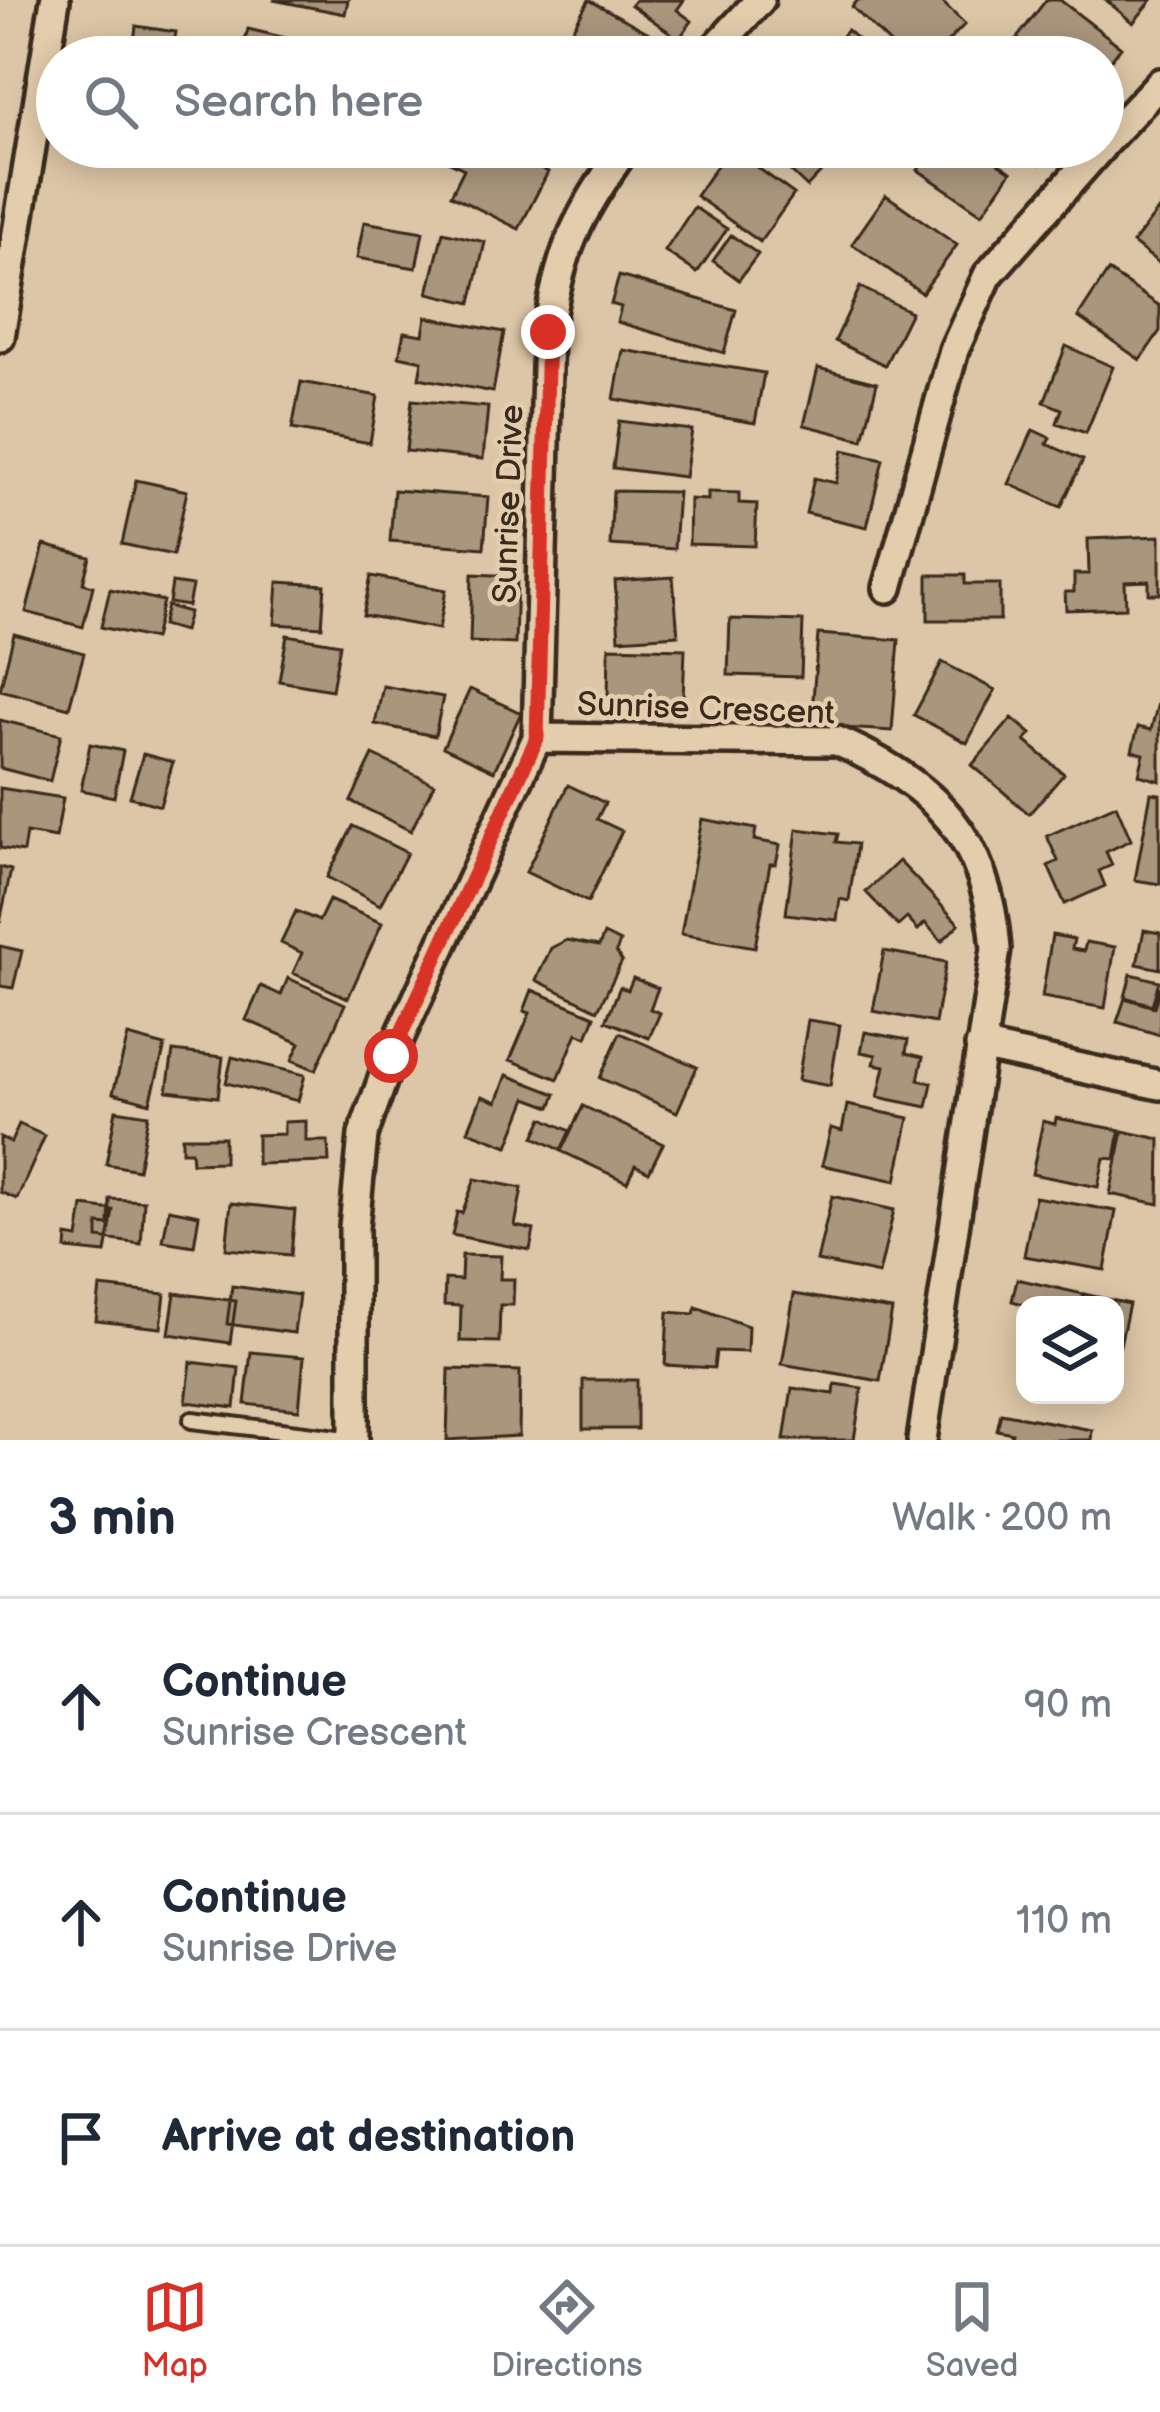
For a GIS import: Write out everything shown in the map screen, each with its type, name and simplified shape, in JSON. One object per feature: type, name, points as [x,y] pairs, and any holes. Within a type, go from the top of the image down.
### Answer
[{"type":"street","points":[[49,36],[55,0]]},
{"type":"street","points":[[727,36],[760,0]]},
{"type":"street","points":[[1124,122],[1160,83]]},
{"type":"street","points":[[0,337],[36,116]]},
{"type":"street","name":"Sunrise Drive","points":[[537,738],[548,332],[558,266],[586,203],[611,168]]},
{"type":"street","points":[[888,588],[954,350],[988,275],[1083,168]]},
{"type":"street","name":"Sunrise Crescent","points":[[354,1440],[354,1227],[363,1135],[391,1056],[537,738],[837,741],[878,759],[918,786],[952,818],[992,899],[997,950],[922,1440]]},
{"type":"street","points":[[980,1046],[1160,1085]]},
{"type":"lane","points":[[192,1420],[354,1440]]},
{"type":"building","points":[[273,0],[348,0],[345,14]]},
{"type":"building","points":[[589,0],[651,34],[650,36],[569,35]]},
{"type":"building","points":[[635,0],[684,0],[677,10],[692,21],[681,36],[675,36],[631,5]]},
{"type":"building","points":[[858,0],[940,0],[965,24],[953,36],[882,36],[852,7]]},
{"type":"building","points":[[1046,0],[1060,0],[1107,36],[1019,36]]},
{"type":"building","points":[[1106,0],[1152,0],[1133,23]]},
{"type":"building","points":[[136,26],[176,32],[175,36],[135,36]]},
{"type":"building","points":[[248,29],[278,36],[246,36]]},
{"type":"building","points":[[540,168],[548,172],[519,229],[451,195],[464,169]]},
{"type":"building","points":[[715,168],[758,168],[794,194],[760,242],[696,196]]},
{"type":"building","points":[[787,168],[825,168],[807,187]]},
{"type":"building","points":[[1005,168],[1011,172],[982,214],[918,170]]},
{"type":"building","points":[[886,195],[957,245],[922,293],[852,244]]},
{"type":"building","points":[[694,207],[727,229],[697,273],[665,251]]},
{"type":"building","points":[[1160,208],[1160,264],[1133,243]]},
{"type":"building","points":[[364,222],[423,232],[416,268],[357,258]]},
{"type":"building","points":[[443,232],[485,242],[471,303],[428,293]]},
{"type":"building","points":[[731,235],[758,254],[739,280],[713,261]]},
{"type":"building","points":[[1108,271],[1160,306],[1160,331],[1140,360],[1078,317]]},
{"type":"building","points":[[619,276],[736,310],[724,353],[617,322],[621,307],[611,304]]},
{"type":"building","points":[[860,287],[911,312],[885,365],[835,341]]},
{"type":"building","points":[[426,317],[504,332],[493,392],[419,378],[422,361],[399,356],[404,332],[423,335]]},
{"type":"building","points":[[1066,346],[1113,367],[1086,433],[1057,423],[1062,409],[1044,402]]},
{"type":"building","points":[[623,350],[764,373],[755,423],[614,399]]},
{"type":"building","points":[[818,368],[877,383],[863,440],[804,425]]},
{"type":"building","points":[[301,382],[378,396],[370,443],[292,429]]},
{"type":"building","points":[[412,400],[488,407],[483,459],[406,451]]},
{"type":"building","points":[[619,421],[692,430],[685,477],[613,468]]},
{"type":"building","points":[[1033,430],[1050,438],[1047,444],[1083,460],[1061,507],[1009,484]]},
{"type":"building","points":[[843,450],[883,459],[867,527],[806,513],[814,478],[836,483]]},
{"type":"building","points":[[136,480],[187,491],[173,555],[122,544]]},
{"type":"building","points":[[394,490],[488,497],[484,548],[390,541]]},
{"type":"building","points":[[613,491],[678,492],[674,549],[610,545]]},
{"type":"building","points":[[708,492],[739,493],[739,503],[757,504],[755,546],[689,544],[690,499],[708,500]]},
{"type":"building","points":[[1160,536],[1160,594],[1149,594],[1149,581],[1125,582],[1126,608],[1066,610],[1065,592],[1074,592],[1074,574],[1089,574],[1088,539]]},
{"type":"building","points":[[44,545],[90,557],[83,583],[93,586],[83,627],[26,612]]},
{"type":"building","points":[[472,574],[517,576],[515,644],[470,642]]},
{"type":"building","points":[[928,575],[965,575],[965,584],[1000,584],[1000,620],[928,620]]},
{"type":"building","points":[[371,576],[446,590],[439,629],[363,615]]},
{"type":"building","points":[[673,577],[678,635],[619,639],[615,581]]},
{"type":"building","points":[[278,582],[325,585],[322,627],[275,624]]},
{"type":"building","points":[[172,583],[192,586],[188,606],[169,603]]},
{"type":"building","points":[[110,589],[163,601],[154,639],[101,627]]},
{"type":"building","points":[[167,606],[189,612],[184,631],[162,625]]},
{"type":"building","points":[[730,619],[803,621],[801,677],[728,675]]},
{"type":"building","points":[[14,634],[84,653],[69,708],[0,690]]},
{"type":"building","points":[[818,634],[899,640],[892,731],[811,726]]},
{"type":"building","points":[[287,635],[340,644],[332,690],[279,681]]},
{"type":"building","points":[[609,647],[685,649],[683,700],[608,698]]},
{"type":"building","points":[[942,662],[995,690],[967,743],[914,715]]},
{"type":"building","points":[[383,686],[443,697],[435,736],[375,724]]},
{"type":"building","points":[[470,689],[521,713],[494,771],[443,747]]},
{"type":"building","points":[[1158,703],[1160,781],[1139,775],[1144,754],[1132,751],[1138,727],[1151,730]]},
{"type":"building","points":[[1012,718],[1031,734],[1025,741],[1064,774],[1029,814],[972,765]]},
{"type":"building","points":[[0,720],[61,735],[50,781],[0,768]]},
{"type":"building","points":[[90,744],[123,751],[114,797],[81,790]]},
{"type":"building","points":[[143,754],[173,762],[160,806],[130,797]]},
{"type":"building","points":[[373,755],[434,784],[411,831],[351,801]]},
{"type":"building","points":[[568,785],[605,803],[597,819],[622,831],[588,902],[526,872]]},
{"type":"building","points":[[0,788],[63,798],[56,838],[26,833],[23,852],[0,848]]},
{"type":"building","points":[[1151,793],[1160,794],[1160,884],[1135,880]]},
{"type":"building","points":[[1116,805],[1131,840],[1106,852],[1112,865],[1099,871],[1105,886],[1065,904],[1048,866],[1058,861],[1047,836]]},
{"type":"building","points":[[702,819],[756,829],[754,840],[780,845],[776,864],[770,864],[755,947],[681,934]]},
{"type":"building","points":[[353,826],[407,853],[380,905],[327,877]]},
{"type":"building","points":[[797,829],[838,834],[836,842],[857,844],[849,901],[840,899],[837,920],[786,914]]},
{"type":"building","points":[[899,861],[959,924],[942,941],[925,923],[918,930],[907,918],[898,926],[866,892]]},
{"type":"building","points":[[0,867],[11,870],[0,922]]},
{"type":"building","points":[[329,900],[382,923],[348,998],[293,973],[302,953],[281,943],[296,911],[319,921]]},
{"type":"building","points":[[1144,930],[1160,933],[1160,969],[1137,964]]},
{"type":"building","points":[[604,934],[620,942],[616,952],[622,961],[598,1010],[536,980],[551,948],[567,940],[599,946]]},
{"type":"building","points":[[1052,935],[1074,939],[1072,949],[1084,951],[1086,942],[1115,947],[1105,1008],[1042,997]]},
{"type":"building","points":[[0,946],[22,951],[13,988],[0,986]]},
{"type":"building","points":[[884,951],[946,962],[935,1023],[873,1011]]},
{"type":"building","points":[[1131,974],[1159,981],[1152,1005],[1125,997]]},
{"type":"building","points":[[288,978],[345,1004],[316,1070],[292,1060],[300,1043],[246,1020],[261,986],[281,995]]},
{"type":"building","points":[[633,978],[658,988],[650,1009],[660,1013],[649,1038],[606,1021],[620,987],[628,990]]},
{"type":"building","points":[[1160,987],[1160,1035],[1117,1022],[1125,998],[1154,1007]]},
{"type":"building","points":[[532,990],[595,1016],[587,1037],[577,1033],[558,1079],[510,1060],[530,1013],[524,1011]]},
{"type":"building","points":[[808,1020],[840,1025],[830,1086],[798,1080]]},
{"type":"building","points":[[865,1032],[908,1040],[906,1053],[923,1057],[918,1080],[932,1083],[927,1107],[878,1097],[885,1066],[874,1064],[876,1055],[861,1052]]},
{"type":"building","points":[[620,1033],[697,1067],[677,1112],[600,1078]]},
{"type":"building","points":[[128,1036],[165,1046],[150,1103],[113,1093]]},
{"type":"building","points":[[173,1051],[223,1057],[218,1097],[167,1091]]},
{"type":"building","points":[[232,1057],[305,1075],[298,1101],[226,1083]]},
{"type":"building","points":[[507,1075],[556,1094],[551,1107],[527,1098],[508,1146],[468,1131],[482,1096],[497,1102]]},
{"type":"building","points":[[847,1105],[909,1118],[896,1181],[822,1165],[831,1128],[842,1131]]},
{"type":"building","points":[[583,1106],[663,1144],[649,1172],[635,1165],[627,1182],[561,1151]]},
{"type":"building","points":[[116,1110],[148,1115],[138,1170],[106,1164]]},
{"type":"building","points":[[543,1118],[570,1131],[561,1150],[534,1137]]},
{"type":"building","points":[[1056,1118],[1120,1130],[1115,1159],[1104,1158],[1098,1187],[1032,1174],[1043,1121],[1055,1124]]},
{"type":"building","points":[[306,1121],[306,1141],[328,1141],[329,1162],[257,1164],[257,1135],[284,1134],[284,1122]]},
{"type":"building","points":[[19,1124],[45,1136],[17,1199],[0,1192],[0,1137],[11,1142]]},
{"type":"building","points":[[1123,1131],[1160,1139],[1159,1204],[1110,1194]]},
{"type":"building","points":[[182,1137],[224,1137],[224,1162],[192,1163],[191,1151],[182,1151]]},
{"type":"building","points":[[475,1179],[522,1188],[515,1226],[534,1230],[530,1250],[452,1235],[457,1212],[462,1213]]},
{"type":"building","points":[[832,1196],[894,1210],[879,1274],[817,1261]]},
{"type":"building","points":[[1035,1197],[1116,1211],[1105,1270],[1024,1256]]},
{"type":"building","points":[[110,1199],[144,1201],[141,1244],[98,1238],[98,1224],[109,1225]]},
{"type":"building","points":[[231,1203],[295,1210],[291,1255],[226,1249]]},
{"type":"building","points":[[83,1206],[113,1210],[106,1253],[66,1249],[67,1236],[78,1238]]},
{"type":"building","points":[[169,1209],[199,1215],[194,1246],[163,1241]]},
{"type":"building","points":[[462,1255],[501,1256],[500,1279],[514,1279],[513,1305],[500,1305],[499,1342],[460,1341],[461,1306],[444,1305],[445,1279],[461,1280]]},
{"type":"building","points":[[1017,1279],[1083,1294],[1016,1296],[1016,1302],[1012,1301]]},
{"type":"building","points":[[232,1286],[299,1295],[294,1333],[227,1324]]},
{"type":"building","points":[[100,1287],[165,1294],[161,1328],[96,1321]]},
{"type":"building","points":[[175,1293],[236,1301],[230,1343],[169,1334]]},
{"type":"building","points":[[794,1294],[892,1310],[880,1381],[782,1364]]},
{"type":"building","points":[[696,1307],[748,1326],[747,1352],[716,1351],[714,1368],[665,1365],[668,1312],[694,1314]]},
{"type":"building","points":[[251,1352],[304,1357],[299,1410],[245,1404]]},
{"type":"building","points":[[191,1362],[239,1368],[235,1408],[186,1402]]},
{"type":"building","points":[[449,1369],[520,1371],[519,1436],[447,1440]]},
{"type":"building","points":[[583,1380],[637,1380],[637,1429],[583,1429]]},
{"type":"building","points":[[835,1384],[862,1388],[854,1440],[784,1440],[792,1388],[834,1394]]},
{"type":"building","points":[[1001,1413],[1092,1430],[1091,1440],[1010,1440],[1012,1433],[997,1430]]},
{"type":"route","points":[[391,1056],[537,738],[548,332]]}]
